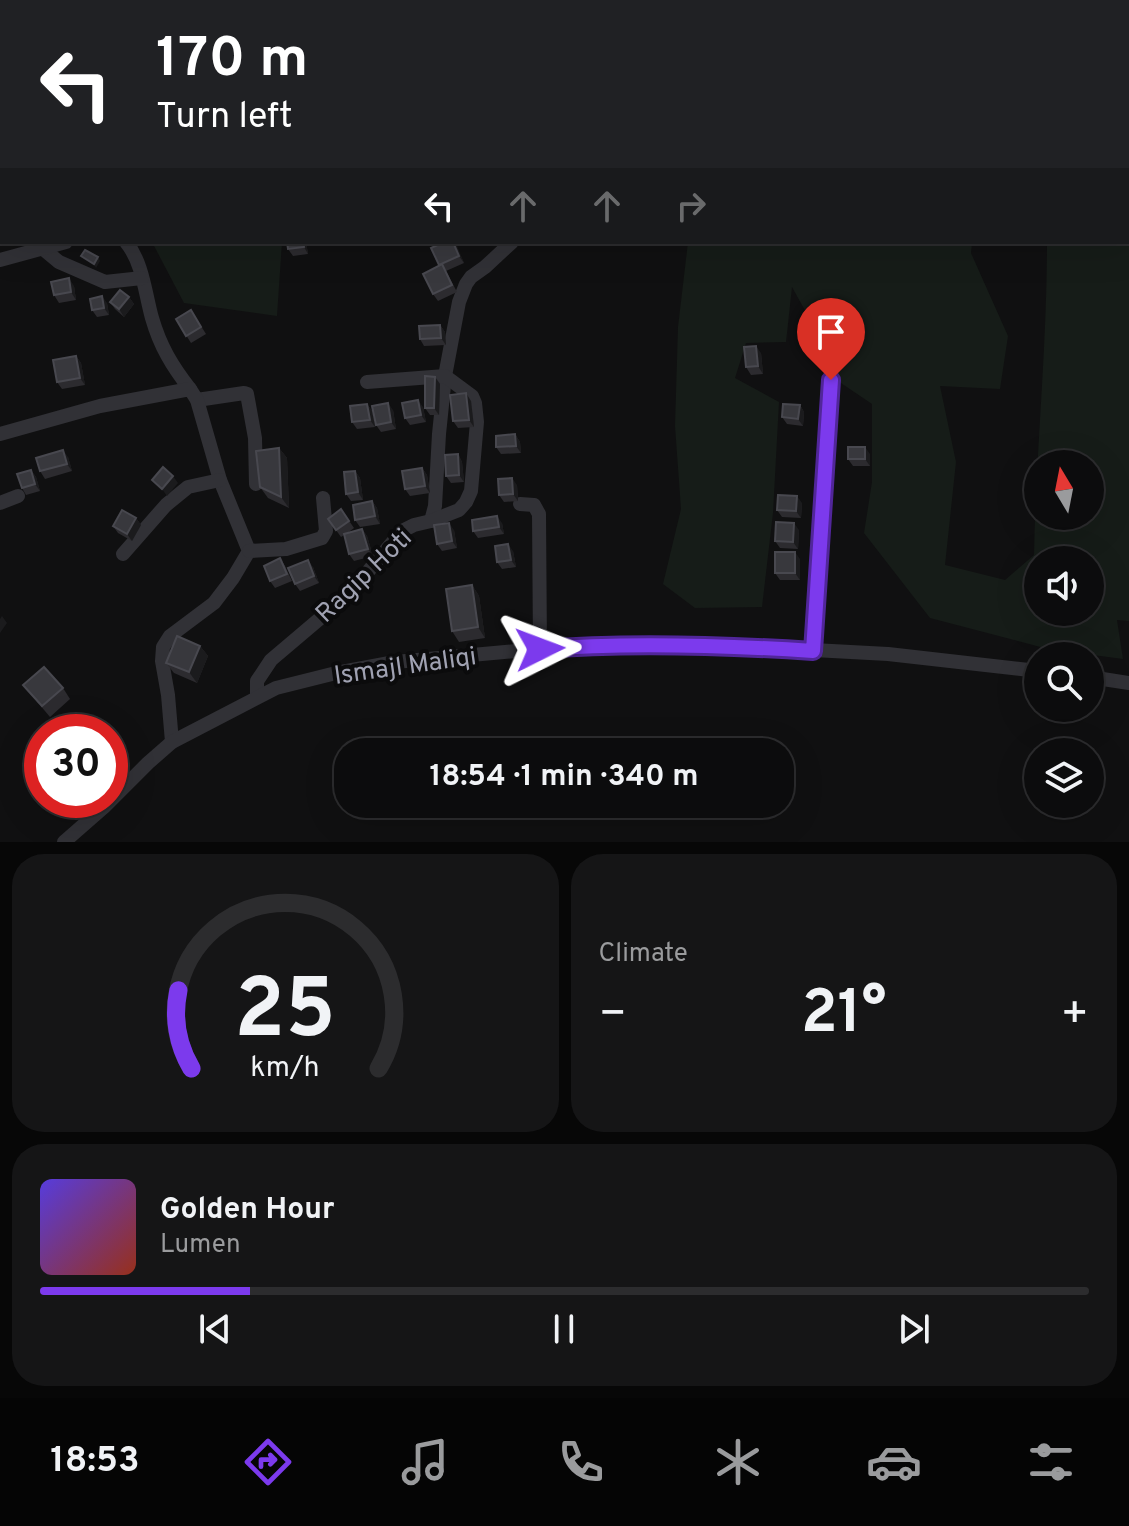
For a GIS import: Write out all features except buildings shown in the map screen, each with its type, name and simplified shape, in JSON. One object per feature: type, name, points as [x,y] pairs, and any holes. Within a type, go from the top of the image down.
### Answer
[{"type":"street","points":[[0,260],[56,244]]},
{"type":"street","points":[[127,244],[135,256],[170,363],[193,394],[220,480],[249,551]]},
{"type":"street","points":[[431,521],[435,506],[445,376],[459,302],[471,277],[510,244]]},
{"type":"street","points":[[42,248],[59,262],[105,282],[142,278]]},
{"type":"street","points":[[367,382],[445,376]]},
{"type":"street","name":"Ragip Hoti","points":[[257,697],[257,681],[271,660],[350,593],[402,531],[459,510],[466,502],[471,491],[477,422],[475,403],[472,396],[445,376]]},
{"type":"street","points":[[813,651],[831,380]]},
{"type":"street","points":[[0,434],[100,406],[193,394],[244,393],[247,394],[255,438],[256,484]]},
{"type":"street","points":[[123,554],[166,505],[188,487],[220,480]]},
{"type":"street","points":[[0,503],[18,496]]},
{"type":"street","points":[[249,551],[286,549],[322,538],[326,531],[323,498]]},
{"type":"street","points":[[520,504],[534,505],[539,514],[540,649]]},
{"type":"street","points":[[172,742],[163,647],[170,636],[214,603],[249,551]]},
{"type":"street","name":"Ismajl Maliqi","points":[[64,842],[172,742],[276,688],[395,662],[540,649],[648,644],[888,654],[1024,669]]},
{"type":"street","points":[[1104,679],[1129,683]]},
{"type":"shaded area","points":[[153,244],[282,244],[277,316],[184,303]]},
{"type":"shaded area","points":[[688,244],[972,244],[971,253],[1008,336],[1000,389],[940,386],[956,462],[945,565],[1005,580],[1024,564],[1024,626],[1104,626],[1104,546],[1034,546],[1035,530],[1104,530],[1104,450],[1038,450],[1047,244],[1129,244],[1129,621],[1117,620],[1123,659],[1104,656],[1104,642],[1024,643],[930,618],[864,533],[872,482],[872,404],[835,379],[817,332],[792,287],[786,342],[746,343],[735,378],[779,402],[773,513],[762,607],[695,608],[663,584],[681,509],[675,426],[678,327]]},
{"type":"route","points":[[540,649],[634,644],[813,651],[831,380]]}]
